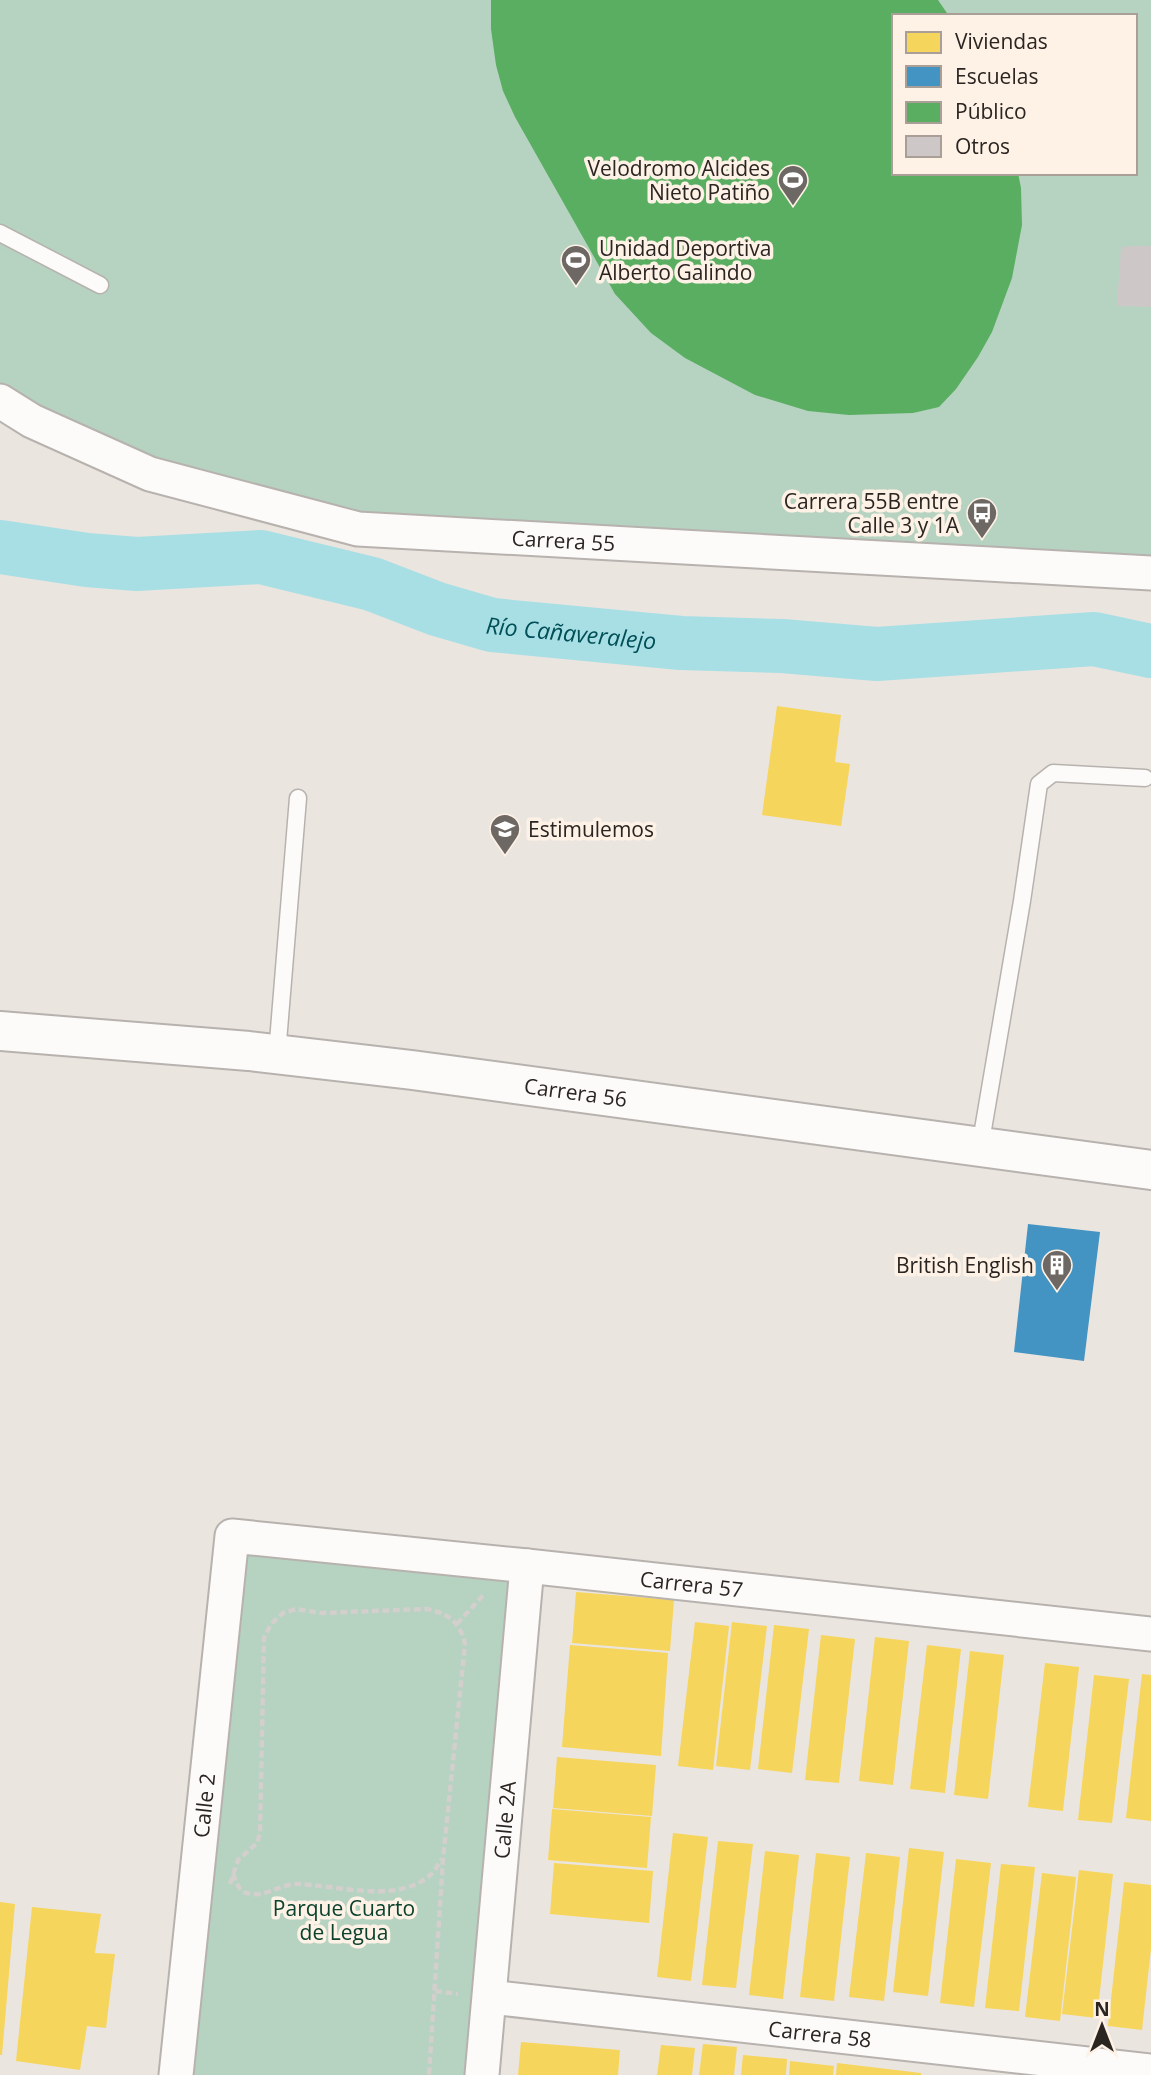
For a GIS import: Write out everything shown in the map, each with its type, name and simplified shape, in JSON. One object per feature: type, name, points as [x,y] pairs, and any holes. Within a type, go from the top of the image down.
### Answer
[{"type":"street","name":"Carrera 55","points":[[0,401],[32,421],[150,474],[358,529],[1151,573]]},
{"type":"street","name":"Carrera 56","points":[[0,1031],[276,1054],[412,1070],[1151,1170]]},
{"type":"street","name":"Carrera 57","points":[[232,1536],[1151,1634]]},
{"type":"street","name":"Calle 2","points":[[176,2075],[232,1536]]},
{"type":"street","name":"Calle 2A","points":[[482,2075],[527,1566]]},
{"type":"street","name":"Carrera 58","points":[[490,1997],[1151,2071]]},
{"type":"lane","points":[[0,233],[100,285]]},
{"type":"lane","points":[[980,1147],[1022,901],[1038,784],[1053,773],[1145,778]]},
{"type":"lane","points":[[276,1054],[298,797]]},
{"type":"path","points":[[429,2075],[443,1859],[465,1644],[457,1623],[442,1612],[426,1609],[321,1613],[296,1609],[283,1614],[271,1624],[264,1638],[260,1833],[257,1843],[238,1860],[233,1873],[237,1885],[245,1892],[260,1894],[294,1884],[362,1891],[391,1890],[416,1884],[429,1876],[443,1859]]},
{"type":"green space","name":"Unidad Deportiva Alberto Galindo","points":[[0,0],[1151,0],[1151,573],[358,529],[150,474],[0,401]]},
{"type":"green space","name":"Parque Cuarto de Legua","points":[[232,1536],[527,1566],[482,2075],[176,2075]]},
{"type":"building: Viviendas","points":[[777,706],[841,715],[835,762],[850,764],[841,826],[762,815]]},
{"type":"building: Viviendas","points":[[576,1592],[674,1600],[670,1651],[572,1643]]},
{"type":"building: Viviendas","points":[[695,1622],[729,1626],[713,1770],[678,1766]]},
{"type":"building: Viviendas","points":[[732,1622],[767,1626],[750,1770],[716,1766]]},
{"type":"building: Viviendas","points":[[774,1625],[809,1629],[792,1773],[758,1769]]},
{"type":"building: Viviendas","points":[[821,1635],[855,1639],[839,1783],[805,1780]]},
{"type":"building: Viviendas","points":[[875,1637],[909,1641],[893,1785],[859,1781]]},
{"type":"building: Viviendas","points":[[570,1645],[668,1653],[661,1756],[562,1747]]},
{"type":"building: Viviendas","points":[[927,1645],[961,1649],[945,1793],[910,1789]]},
{"type":"building: Viviendas","points":[[970,1651],[1004,1655],[988,1799],[954,1795]]},
{"type":"building: Viviendas","points":[[1045,1663],[1079,1667],[1063,1811],[1028,1807]]},
{"type":"building: Viviendas","points":[[1142,1674],[1151,1675],[1151,1821],[1126,1818]]},
{"type":"building: Viviendas","points":[[1094,1675],[1129,1679],[1112,1823],[1078,1820]]},
{"type":"building: Viviendas","points":[[557,1757],[656,1765],[652,1816],[553,1808]]},
{"type":"building: Viviendas","points":[[552,1809],[651,1817],[647,1868],[548,1860]]},
{"type":"building: Viviendas","points":[[673,1833],[708,1837],[691,1981],[657,1977]]},
{"type":"building: Viviendas","points":[[718,1841],[753,1844],[736,1988],[702,1985]]},
{"type":"building: Viviendas","points":[[909,1848],[944,1852],[928,1996],[893,1992]]},
{"type":"building: Viviendas","points":[[765,1851],[799,1855],[783,1999],[749,1995]]},
{"type":"building: Viviendas","points":[[816,1853],[850,1857],[834,2001],[800,1997]]},
{"type":"building: Viviendas","points":[[866,1853],[900,1857],[884,2001],[849,1997]]},
{"type":"building: Viviendas","points":[[956,1859],[991,1863],[974,2007],[940,2003]]},
{"type":"building: Viviendas","points":[[554,1863],[653,1871],[649,1923],[550,1914]]},
{"type":"building: Viviendas","points":[[1001,1864],[1035,1867],[1019,2011],[985,2008]]},
{"type":"building: Viviendas","points":[[1079,1870],[1113,1874],[1097,2018],[1062,2014]]},
{"type":"building: Viviendas","points":[[1042,1873],[1076,1877],[1060,2021],[1025,2017]]},
{"type":"building: Viviendas","points":[[1124,1882],[1151,1885],[1151,1949],[1142,2030],[1108,2026]]},
{"type":"building: Viviendas","points":[[0,1902],[15,1904],[2,2055],[0,2055]]},
{"type":"building: Viviendas","points":[[32,1907],[101,1914],[95,1953],[115,1954],[106,2028],[87,2026],[80,2070],[16,2061]]},
{"type":"building: Viviendas","points":[[521,2042],[620,2050],[618,2075],[518,2075]]},
{"type":"building: Viviendas","points":[[703,2044],[737,2047],[734,2075],[699,2075]]},
{"type":"building: Viviendas","points":[[661,2045],[695,2048],[692,2075],[657,2075]]},
{"type":"building: Viviendas","points":[[743,2055],[787,2059],[786,2075],[741,2075]]},
{"type":"building: Viviendas","points":[[790,2061],[834,2066],[833,2075],[789,2075]]},
{"type":"building: Viviendas","points":[[837,2063],[921,2073],[921,2075],[836,2075]]},
{"type":"building: Escuelas","name":"British English","points":[[1028,1224],[1100,1232],[1084,1361],[1014,1352]]},
{"type":"building: Público","name":"Velodromo Alcides Nieto Patiño","points":[[491,0],[938,0],[948,14],[892,14],[892,175],[1018,175],[1021,188],[1022,225],[1012,278],[992,332],[956,389],[939,407],[913,413],[849,415],[808,411],[755,395],[685,358],[651,333],[615,294],[515,117],[503,91],[491,29]]},
{"type":"building: Otros","points":[[1151,246],[1151,307],[1117,306],[1121,247]]},
{"type":"waterway","name":"Río Cañaveralejo","points":[[0,547],[87,560],[137,564],[261,557],[372,584],[437,609],[492,625],[681,643],[782,646],[877,654],[1094,639],[1151,651]]},
{"type":"place","name":"Velodromo Alcides Nieto Patiño","points":[[793,207]]},
{"type":"place","name":"Unidad Deportiva Alberto Galindo","points":[[576,287]]},
{"type":"place","name":"Carrera 55B entre Calle 3 y 1A","points":[[982,540]]},
{"type":"place","name":"Estimulemos","points":[[505,856]]},
{"type":"place","name":"British English","points":[[1057,1292]]}]
